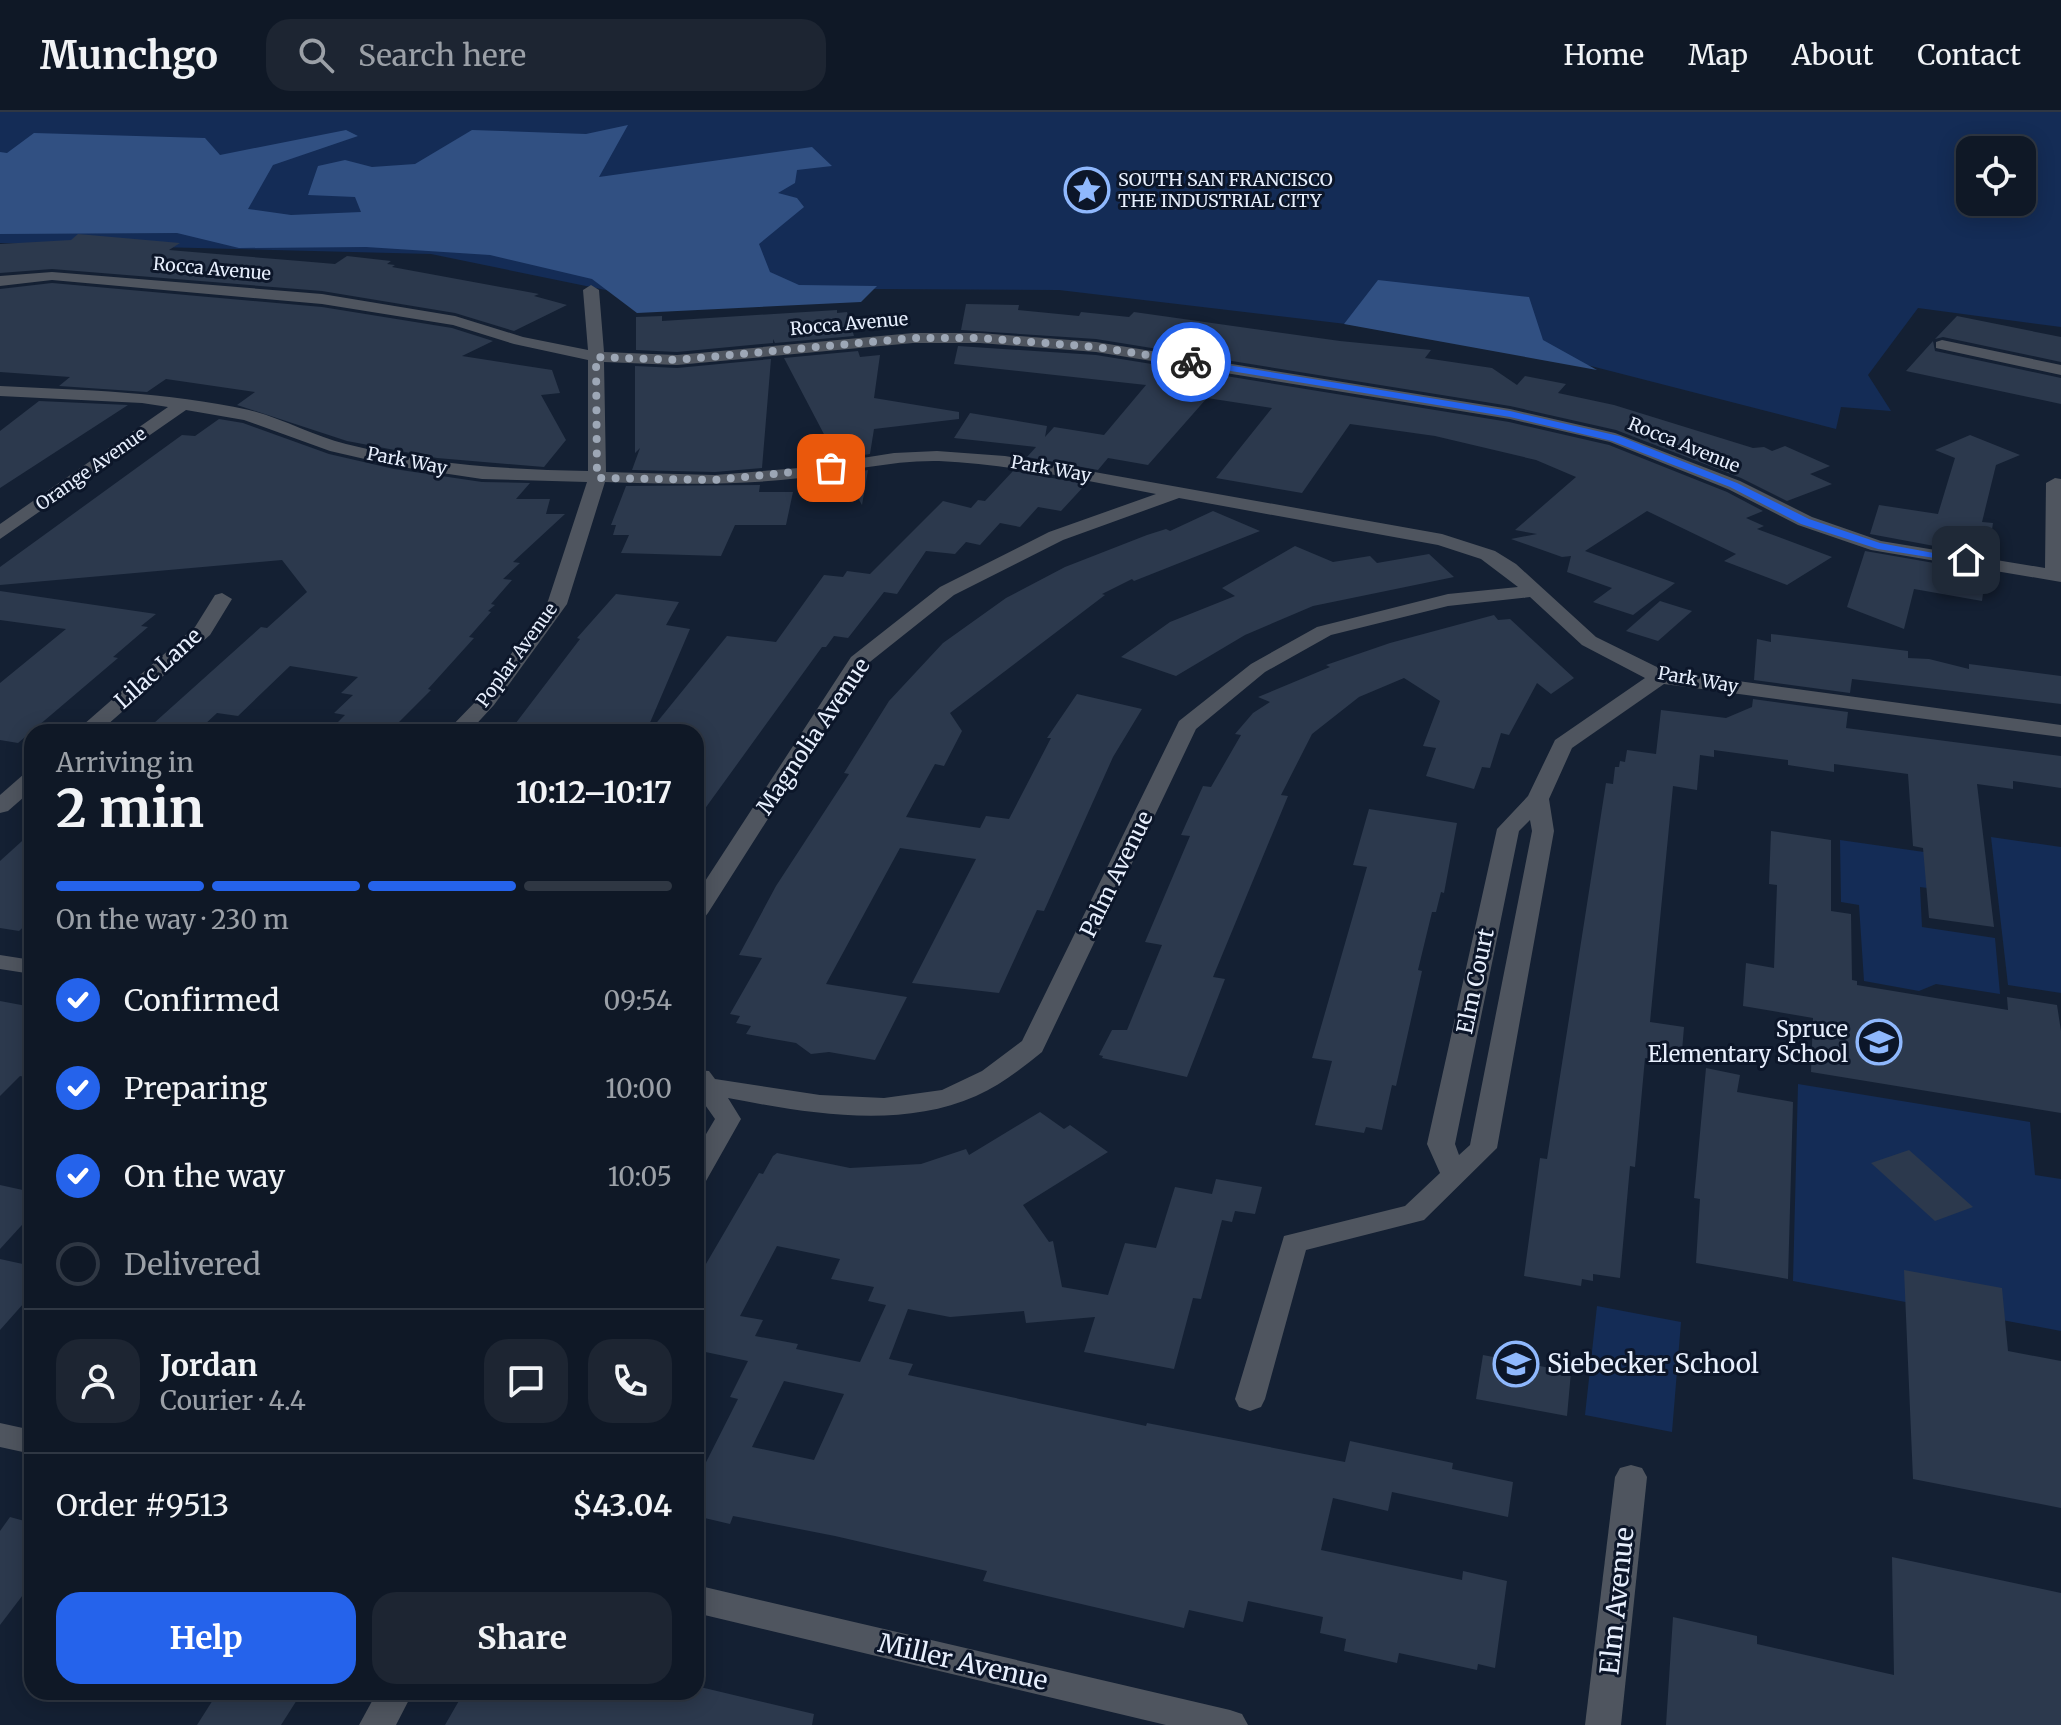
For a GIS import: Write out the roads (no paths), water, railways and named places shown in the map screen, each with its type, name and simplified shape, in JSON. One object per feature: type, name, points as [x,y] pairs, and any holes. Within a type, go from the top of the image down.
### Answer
[{"type":"street","name":"Rocca Avenue","points":[[0,281],[52,276],[322,299],[455,321],[520,341],[596,357],[677,360],[913,338],[980,338],[1096,347],[1510,414],[1600,435],[1734,485],[1805,521],[1878,546],[2058,575]]},
{"type":"street","name":"Poplar Avenue","points":[[465,724],[487,701],[557,604],[597,478],[596,357],[591,290]]},
{"type":"street","points":[[1942,345],[2061,370]]},
{"type":"street","name":"Park Way","points":[[0,391],[142,398],[247,415],[336,447],[395,461],[482,474],[715,480],[799,473],[894,458],[937,456],[1005,461],[1442,540],[1488,555],[1509,568],[1589,641],[1660,677],[2061,731]]},
{"type":"street","name":"Orange Avenue","points":[[0,533],[182,405]]},
{"type":"street","points":[[2055,483],[2058,575]]},
{"type":"street","name":"Magnolia Avenue","points":[[704,901],[858,661],[947,591],[1056,536],[1179,492]]},
{"type":"street","name":"Palm Avenue","points":[[704,1082],[859,1108],[945,1098],[998,1075],[1033,1046],[1187,726],[1258,668],[1324,631],[1448,600],[1534,591]]},
{"type":"street","name":"Lilac Lane","points":[[95,724],[203,631],[222,599]]},
{"type":"street","name":"Elm Court","points":[[1454,1173],[1441,1144],[1508,829],[1538,799],[1563,745],[1660,677]]},
{"type":"street","points":[[0,806],[24,786]]},
{"type":"street","name":"Elm Court","points":[[1250,1399],[1294,1243],[1414,1213],[1483,1148],[1543,831],[1538,799]]},
{"type":"street","points":[[0,962],[24,966]]},
{"type":"street","points":[[704,1088],[728,1119],[704,1160]]},
{"type":"street","points":[[0,1435],[24,1440]]},
{"type":"street","name":"Elm Avenue","points":[[1603,1725],[1631,1477]]},
{"type":"street","name":"Miller Avenue","points":[[704,1601],[1230,1725]]},
{"type":"street","points":[[377,1725],[391,1700]]},
{"type":"place","name":"SOUTH SAN FRANCISCO THE INDUSTRIAL CITY","points":[[1087,190]]},
{"type":"place","name":"Spruce Elementary School","points":[[1879,1042]]},
{"type":"place","name":"Siebecker School","points":[[1516,1364]]}]
